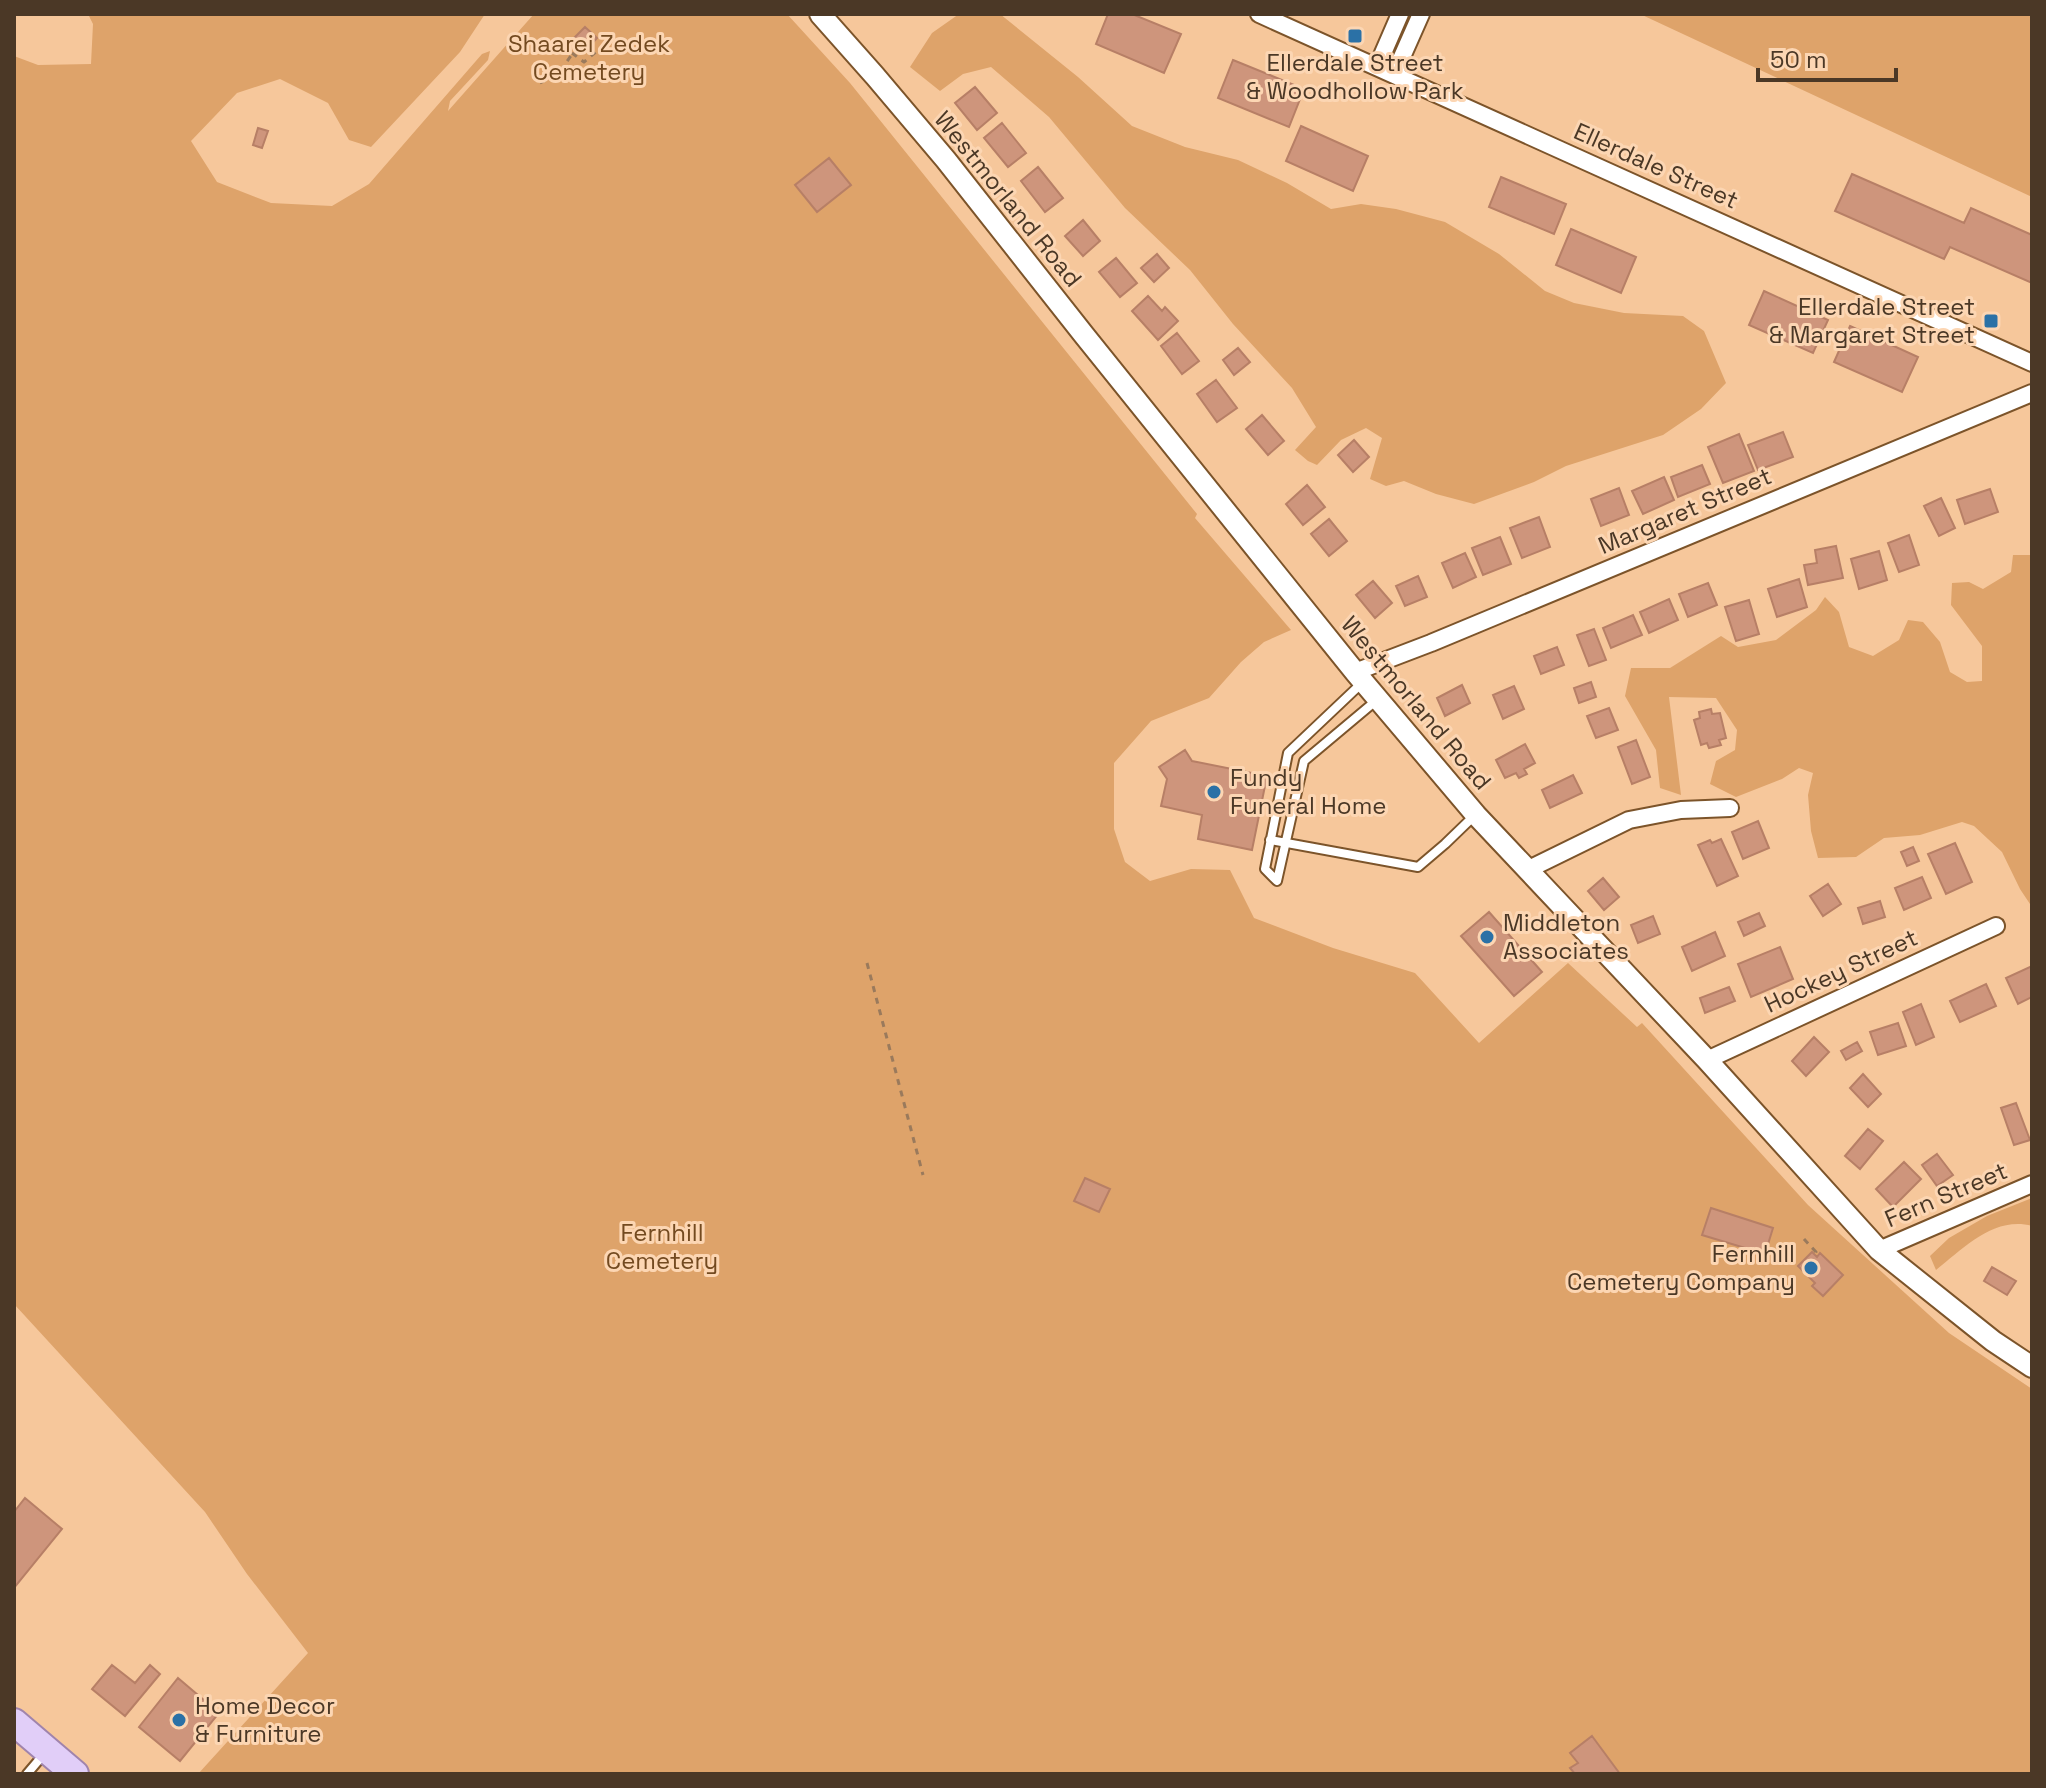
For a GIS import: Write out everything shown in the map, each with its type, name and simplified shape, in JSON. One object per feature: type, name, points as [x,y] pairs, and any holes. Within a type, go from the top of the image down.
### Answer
[{"type":"main road","points":[[14,1722],[75,1774]]},
{"type":"street","name":"Westmorland Road","points":[[820,14],[946,160],[1359,677],[1476,815],[1707,1060],[1879,1250],[1993,1341],[2032,1367]]},
{"type":"street","name":"Ellerdale Street","points":[[1259,14],[2032,363]]},
{"type":"street","points":[[1377,67],[1400,14]]},
{"type":"street","points":[[1394,75],[1421,14]]},
{"type":"street","name":"Margaret Street","points":[[1359,677],[1431,643],[2032,393]]},
{"type":"street","points":[[1527,870],[1629,820],[1681,810],[1730,808]]},
{"type":"street","name":"Hockey Street","points":[[1707,1060],[1996,926]]},
{"type":"street","name":"Fern Street","points":[[1879,1250],[2032,1184]]},
{"type":"lane","points":[[1359,677],[1288,753],[1265,869],[1277,881],[1304,761],[1378,699]]},
{"type":"lane","points":[[1270,840],[1418,867],[1476,815]]},
{"type":"lane","points":[[27,1774],[48,1751]]},
{"type":"path","points":[[540,83],[559,73],[579,44]]},
{"type":"path","points":[[572,53],[584,62],[603,46]]},
{"type":"path","points":[[867,963],[923,1175]]},
{"type":"path","points":[[1804,1239],[1816,1252],[1814,1254]]},
{"type":"green space","name":"Fernhill Cemetery","points":[[88,14],[485,14],[460,52],[371,147],[349,140],[328,103],[280,79],[237,93],[191,141],[217,182],[271,203],[332,206],[369,184],[482,54],[490,51],[488,60],[450,101],[448,111],[534,14],[787,14],[850,83],[1197,514],[1195,518],[1291,630],[1264,642],[1209,698],[1151,721],[1114,763],[1114,829],[1125,862],[1150,881],[1191,869],[1230,870],[1254,918],[1333,948],[1415,973],[1479,1043],[1568,963],[1637,1027],[1642,1023],[1808,1205],[1949,1333],[2032,1389],[2032,1774],[198,1774],[308,1653],[247,1574],[205,1512],[14,1304],[14,56],[38,65],[91,64],[93,24]]},
{"type":"green space","points":[[959,14],[1000,14],[1078,77],[1132,126],[1185,147],[1238,160],[1287,183],[1331,209],[1361,204],[1396,209],[1445,222],[1499,254],[1545,291],[1574,303],[1624,313],[1683,316],[1704,331],[1726,383],[1701,409],[1663,435],[1566,466],[1534,482],[1474,504],[1404,481],[1386,486],[1370,479],[1382,438],[1366,428],[1341,440],[1317,465],[1308,461],[1295,450],[1316,427],[1292,388],[1233,324],[1190,270],[1125,208],[1049,117],[991,67],[963,74],[940,91],[910,67],[932,33]]},
{"type":"green space","points":[[1640,14],[2032,14],[2032,197]]},
{"type":"green space","points":[[2013,555],[2032,555],[2032,907],[2002,852],[1974,826],[1962,822],[1920,835],[1884,838],[1856,857],[1818,858],[1811,831],[1808,795],[1813,773],[1799,768],[1782,779],[1736,797],[1710,784],[1716,761],[1735,750],[1737,730],[1716,698],[1669,697],[1681,795],[1660,788],[1656,750],[1625,696],[1631,668],[1670,668],[1721,636],[1738,647],[1776,640],[1816,610],[1825,597],[1839,612],[1849,647],[1873,656],[1899,640],[1908,620],[1923,622],[1940,642],[1950,672],[1967,682],[1982,681],[1982,646],[1951,605],[1952,583],[1969,582],[1983,589],[2011,572]]},
{"type":"green space","points":[[2032,1198],[2032,1226],[2018,1224],[1992,1230],[1936,1270],[1930,1256],[1949,1238],[1987,1216]]},
{"type":"building","points":[[1108,14],[1132,14],[1181,34],[1164,73],[1096,44]]},
{"type":"building","points":[[585,27],[597,38],[585,51],[573,39]]},
{"type":"building","points":[[1233,60],[1304,89],[1289,127],[1218,98]]},
{"type":"building","points":[[975,87],[997,113],[977,130],[955,103]]},
{"type":"building","points":[[1002,123],[1026,153],[1008,167],[984,138]]},
{"type":"building","points":[[1301,126],[1368,156],[1353,191],[1286,161]]},
{"type":"building","points":[[258,128],[268,131],[262,148],[253,145]]},
{"type":"building","points":[[829,158],[851,185],[817,212],[795,185]]},
{"type":"building","points":[[1038,167],[1063,198],[1045,212],[1021,181]]},
{"type":"building","points":[[1852,174],[1964,223],[1971,208],[2032,235],[2032,283],[1950,247],[1944,259],[1835,211]]},
{"type":"building","points":[[1501,177],[1566,204],[1554,234],[1489,207]]},
{"type":"building","points":[[1083,220],[1100,241],[1083,256],[1065,236]]},
{"type":"building","points":[[1571,229],[1636,257],[1621,293],[1556,265]]},
{"type":"building","points":[[1157,254],[1169,268],[1154,282],[1141,268]]},
{"type":"building","points":[[1116,258],[1137,283],[1120,297],[1099,272]]},
{"type":"building","points":[[1764,291],[1828,320],[1813,353],[1749,325]]},
{"type":"building","points":[[1148,296],[1162,311],[1165,307],[1178,321],[1158,340],[1132,311]]},
{"type":"building","points":[[1850,326],[1918,357],[1902,392],[1834,362]]},
{"type":"building","points":[[1177,333],[1199,361],[1182,374],[1161,346]]},
{"type":"building","points":[[1238,348],[1250,362],[1234,375],[1223,360]]},
{"type":"building","points":[[1216,380],[1237,408],[1217,422],[1197,394]]},
{"type":"building","points":[[1262,415],[1284,441],[1268,455],[1246,429]]},
{"type":"building","points":[[1783,432],[1793,457],[1758,470],[1748,445]]},
{"type":"building","points":[[1739,434],[1754,471],[1723,483],[1708,447]]},
{"type":"building","points":[[1354,440],[1369,457],[1353,472],[1338,455]]},
{"type":"building","points":[[1702,465],[1710,484],[1678,497],[1671,477]]},
{"type":"building","points":[[1664,477],[1674,500],[1643,514],[1632,491]]},
{"type":"building","points":[[1307,485],[1325,507],[1303,525],[1286,504]]},
{"type":"building","points":[[1619,488],[1629,515],[1601,526],[1591,499]]},
{"type":"building","points":[[1990,489],[1998,512],[1965,524],[1957,500]]},
{"type":"building","points":[[1941,498],[1955,528],[1939,536],[1924,506]]},
{"type":"building","points":[[1539,517],[1550,547],[1522,558],[1510,528]]},
{"type":"building","points":[[1329,519],[1347,541],[1329,556],[1311,534]]},
{"type":"building","points":[[1909,535],[1919,565],[1899,572],[1888,543]]},
{"type":"building","points":[[1500,537],[1511,564],[1483,575],[1472,548]]},
{"type":"building","points":[[1836,546],[1843,578],[1808,585],[1804,565],[1817,563],[1815,550]]},
{"type":"building","points":[[1879,551],[1887,580],[1859,589],[1851,559]]},
{"type":"building","points":[[1465,553],[1476,577],[1453,588],[1442,563]]},
{"type":"building","points":[[1418,576],[1427,597],[1405,606],[1396,586]]},
{"type":"building","points":[[1799,579],[1807,607],[1777,617],[1768,589]]},
{"type":"building","points":[[1373,581],[1392,603],[1375,618],[1356,595]]},
{"type":"building","points":[[1708,583],[1717,605],[1688,617],[1679,594]]},
{"type":"building","points":[[1669,599],[1678,620],[1649,633],[1640,612]]},
{"type":"building","points":[[1749,600],[1759,634],[1736,641],[1725,607]]},
{"type":"building","points":[[1633,615],[1642,635],[1611,648],[1603,628]]},
{"type":"building","points":[[1594,629],[1606,660],[1589,666],[1577,635]]},
{"type":"building","points":[[1557,647],[1564,665],[1541,674],[1534,656]]},
{"type":"building","points":[[1591,682],[1596,697],[1579,703],[1574,688]]},
{"type":"building","points":[[1462,685],[1470,703],[1445,716],[1437,698]]},
{"type":"building","points":[[1514,686],[1524,709],[1503,719],[1493,695]]},
{"type":"building","points":[[1609,708],[1618,730],[1596,738],[1587,716]]},
{"type":"building","points":[[1711,709],[1712,714],[1720,713],[1726,738],[1719,740],[1721,745],[1709,748],[1707,743],[1701,745],[1694,720],[1700,718],[1699,712]]},
{"type":"building","points":[[1636,740],[1650,777],[1632,784],[1618,747]]},
{"type":"building","points":[[1525,744],[1535,763],[1524,769],[1527,774],[1519,778],[1516,773],[1505,778],[1496,760]]},
{"type":"building","name":"Fundy Funeral Home","points":[[1185,750],[1192,761],[1267,776],[1252,850],[1198,839],[1202,815],[1161,806],[1167,779],[1159,767]]},
{"type":"building","points":[[1573,775],[1582,793],[1550,808],[1542,790]]},
{"type":"building","points":[[1758,821],[1769,848],[1743,859],[1732,832]]},
{"type":"building","points":[[1721,839],[1738,876],[1717,886],[1698,845]]},
{"type":"building","points":[[1955,843],[1972,882],[1946,894],[1928,854]]},
{"type":"building","points":[[1913,847],[1919,861],[1907,866],[1901,852]]},
{"type":"building","points":[[1922,877],[1931,898],[1904,910],[1895,888]]},
{"type":"building","points":[[1603,878],[1619,897],[1604,910],[1588,891]]},
{"type":"building","points":[[1828,884],[1841,904],[1823,916],[1810,896]]},
{"type":"building","points":[[1880,901],[1885,917],[1863,924],[1858,908]]},
{"type":"building","points":[[1489,912],[1542,972],[1514,996],[1461,936]]},
{"type":"building","points":[[1759,913],[1765,926],[1744,936],[1738,922]]},
{"type":"building","points":[[1653,916],[1660,934],[1638,943],[1631,925]]},
{"type":"building","points":[[1715,932],[1725,956],[1692,971],[1682,947]]},
{"type":"building","points":[[1780,947],[1793,979],[1751,997],[1738,964]]},
{"type":"building","points":[[2032,966],[2032,997],[2018,1004],[2006,978]]},
{"type":"building","points":[[1986,984],[1996,1006],[1960,1022],[1950,1001]]},
{"type":"building","points":[[1729,987],[1735,1001],[1705,1013],[1700,998]]},
{"type":"building","points":[[1921,1004],[1934,1037],[1916,1045],[1903,1012]]},
{"type":"building","points":[[1898,1023],[1906,1046],[1878,1055],[1870,1032]]},
{"type":"building","points":[[1814,1037],[1829,1052],[1806,1076],[1792,1061]]},
{"type":"building","points":[[1857,1042],[1862,1051],[1846,1060],[1841,1051]]},
{"type":"building","points":[[1863,1074],[1881,1094],[1868,1107],[1850,1088]]},
{"type":"building","points":[[2016,1103],[2030,1140],[2014,1145],[2001,1108]]},
{"type":"building","points":[[1868,1129],[1883,1141],[1860,1169],[1845,1156]]},
{"type":"building","points":[[1937,1154],[1953,1175],[1937,1186],[1922,1165]]},
{"type":"building","points":[[1904,1162],[1921,1179],[1893,1207],[1876,1189]]},
{"type":"building","points":[[1085,1178],[1110,1189],[1099,1212],[1074,1201]]},
{"type":"building","points":[[1711,1208],[1773,1228],[1765,1254],[1702,1235]]},
{"type":"building","points":[[1812,1252],[1817,1257],[1820,1253],[1843,1275],[1823,1296],[1798,1266]]},
{"type":"building","points":[[1992,1267],[2016,1281],[2007,1295],[1984,1281]]},
{"type":"building","points":[[25,1498],[62,1529],[14,1588],[14,1512]]},
{"type":"building","points":[[112,1665],[135,1683],[150,1665],[160,1674],[125,1716],[92,1689]]},
{"type":"building","name":"Home Decor & Furniture","points":[[178,1678],[219,1713],[180,1761],[139,1727]]},
{"type":"building","points":[[1592,1736],[1620,1774],[1575,1774],[1570,1768],[1578,1763],[1570,1753]]},
{"type":"place","name":"Ellerdale Street & Woodhollow Park","points":[[1355,36]]},
{"type":"place","name":"Ellerdale Street & Margaret Street","points":[[1991,321]]},
{"type":"place","name":"Fundy Funeral Home","points":[[1214,792]]},
{"type":"place","name":"Middleton Associates","points":[[1487,937]]},
{"type":"place","name":"Fernhill Cemetery Company","points":[[1811,1268]]},
{"type":"place","name":"Home Decor & Furniture","points":[[179,1720]]},
{"type":"park label","name":"Shaarei Zedek Cemetery","points":[[589,58]]}]
